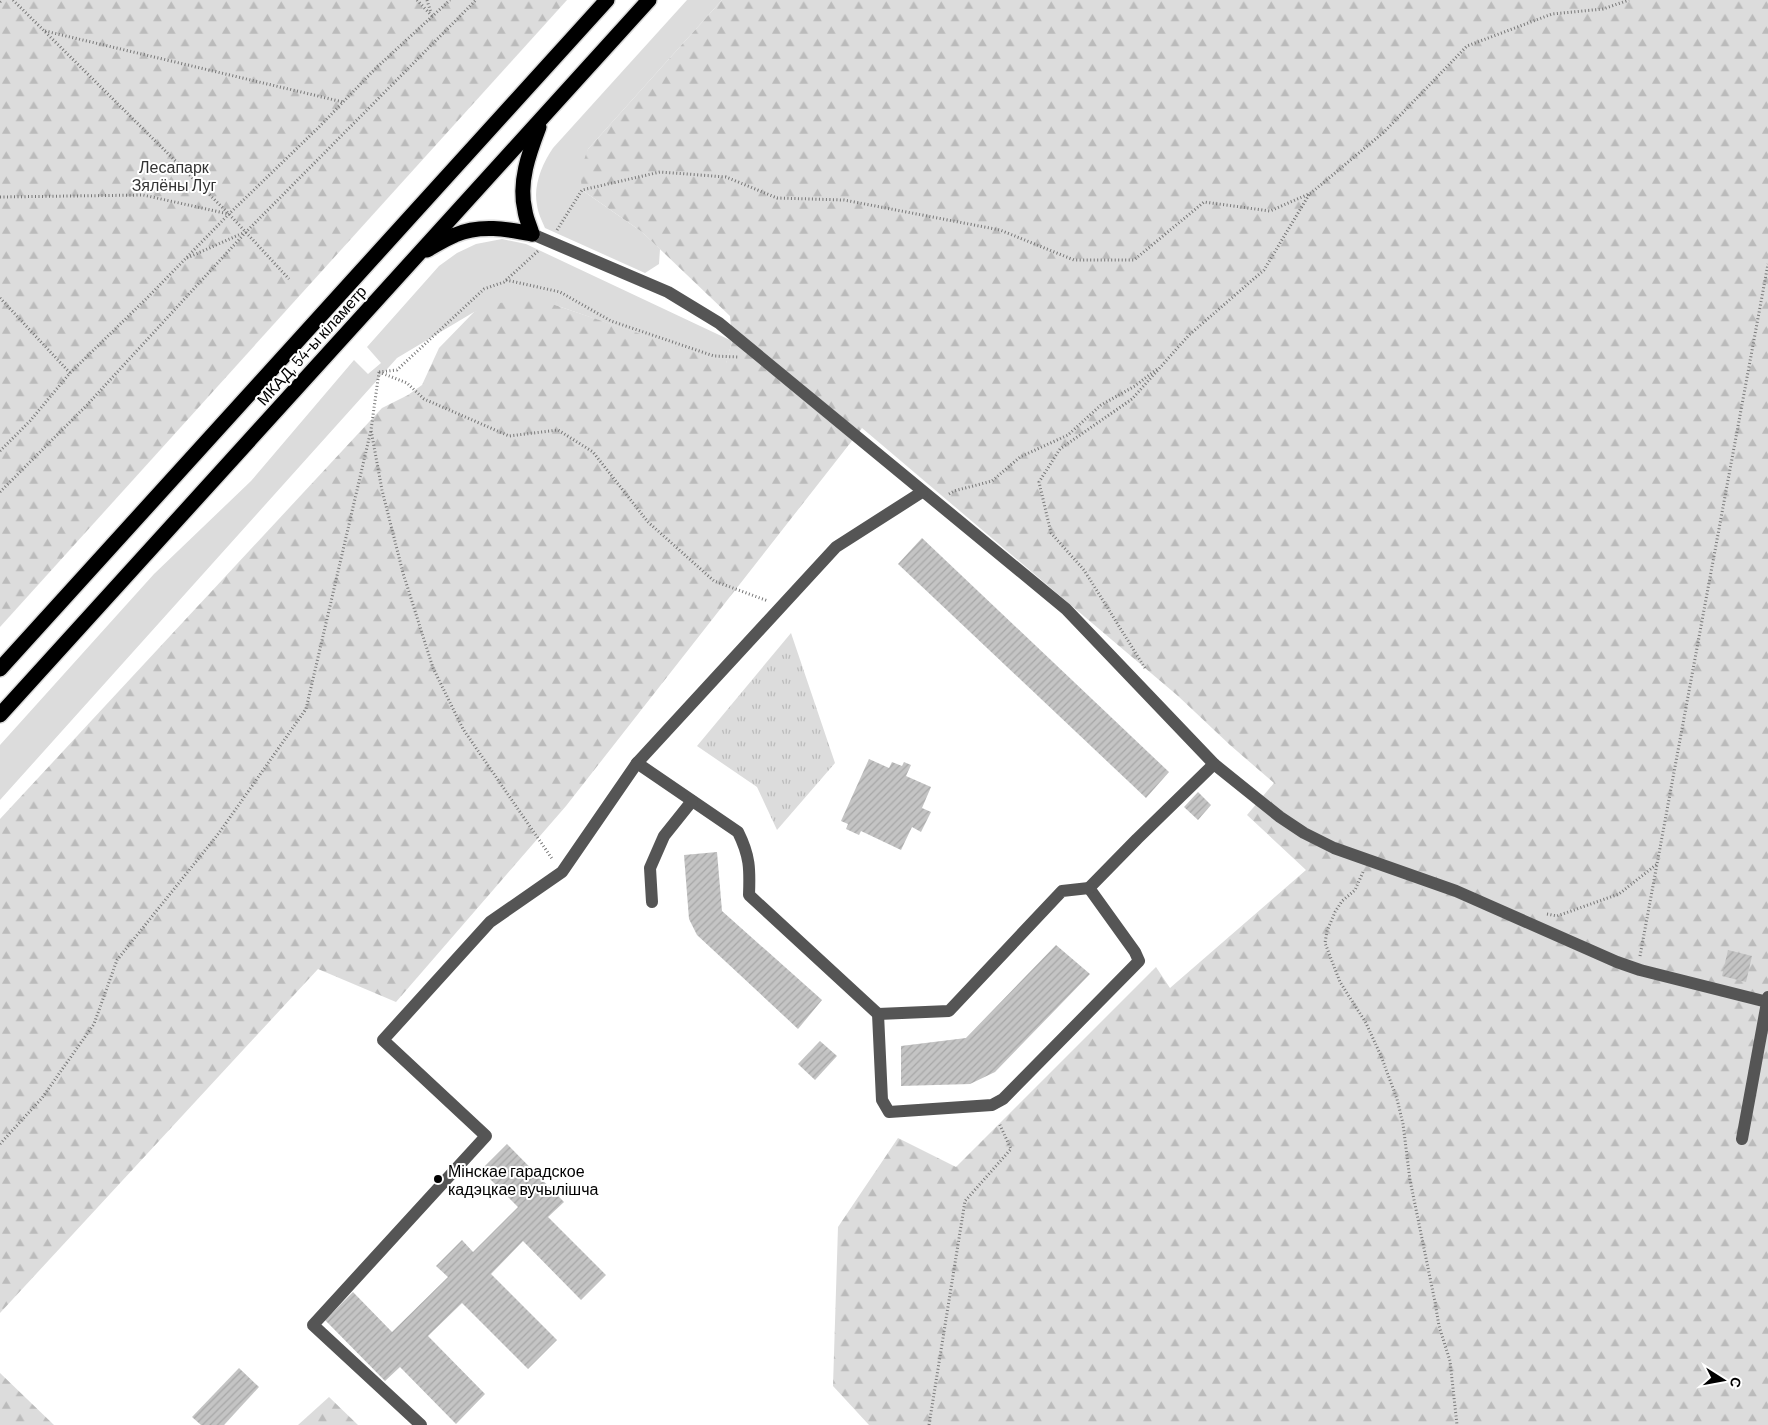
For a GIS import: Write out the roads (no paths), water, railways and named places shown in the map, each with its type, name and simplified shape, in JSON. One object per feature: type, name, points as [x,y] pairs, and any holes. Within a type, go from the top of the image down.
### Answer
[{"type":"highway","name":"МКАД, 54-ы кіламетр","points":[[0,669],[607,0]]},
{"type":"highway","name":"МКАД, 54-ы кіламетр","points":[[0,715],[416,255],[650,0]]},
{"type":"highway","points":[[416,255],[455,234],[476,229],[502,228],[532,234],[525,211],[522,189],[530,152],[542,118]]},
{"type":"street","points":[[532,234],[668,292],[720,323],[922,492],[1066,609],[1214,764],[1280,817],[1304,833],[1334,848],[1456,890],[1617,962],[1638,969],[1768,1000],[1742,1139]]},
{"type":"street","points":[[421,1425],[313,1325],[486,1136],[383,1040],[490,922],[562,872],[637,762],[836,547],[922,492]]},
{"type":"street","points":[[637,762],[738,832],[746,848],[750,865],[749,895],[878,1014],[882,1100],[889,1112],[992,1104],[1003,1099],[1139,961],[1135,952],[1089,888]]},
{"type":"street","points":[[878,1014],[948,1011],[1062,890],[1089,888],[1136,839],[1214,764]]},
{"type":"street","points":[[652,902],[650,868],[664,836],[692,801]]},
{"type":"place","name":"Мінскае гарадское кадэцкае вучылішча","points":[[438,1179]]},
{"type":"park label","name":"Лесапарк Зялёны Луг","points":[[174,175]]}]
